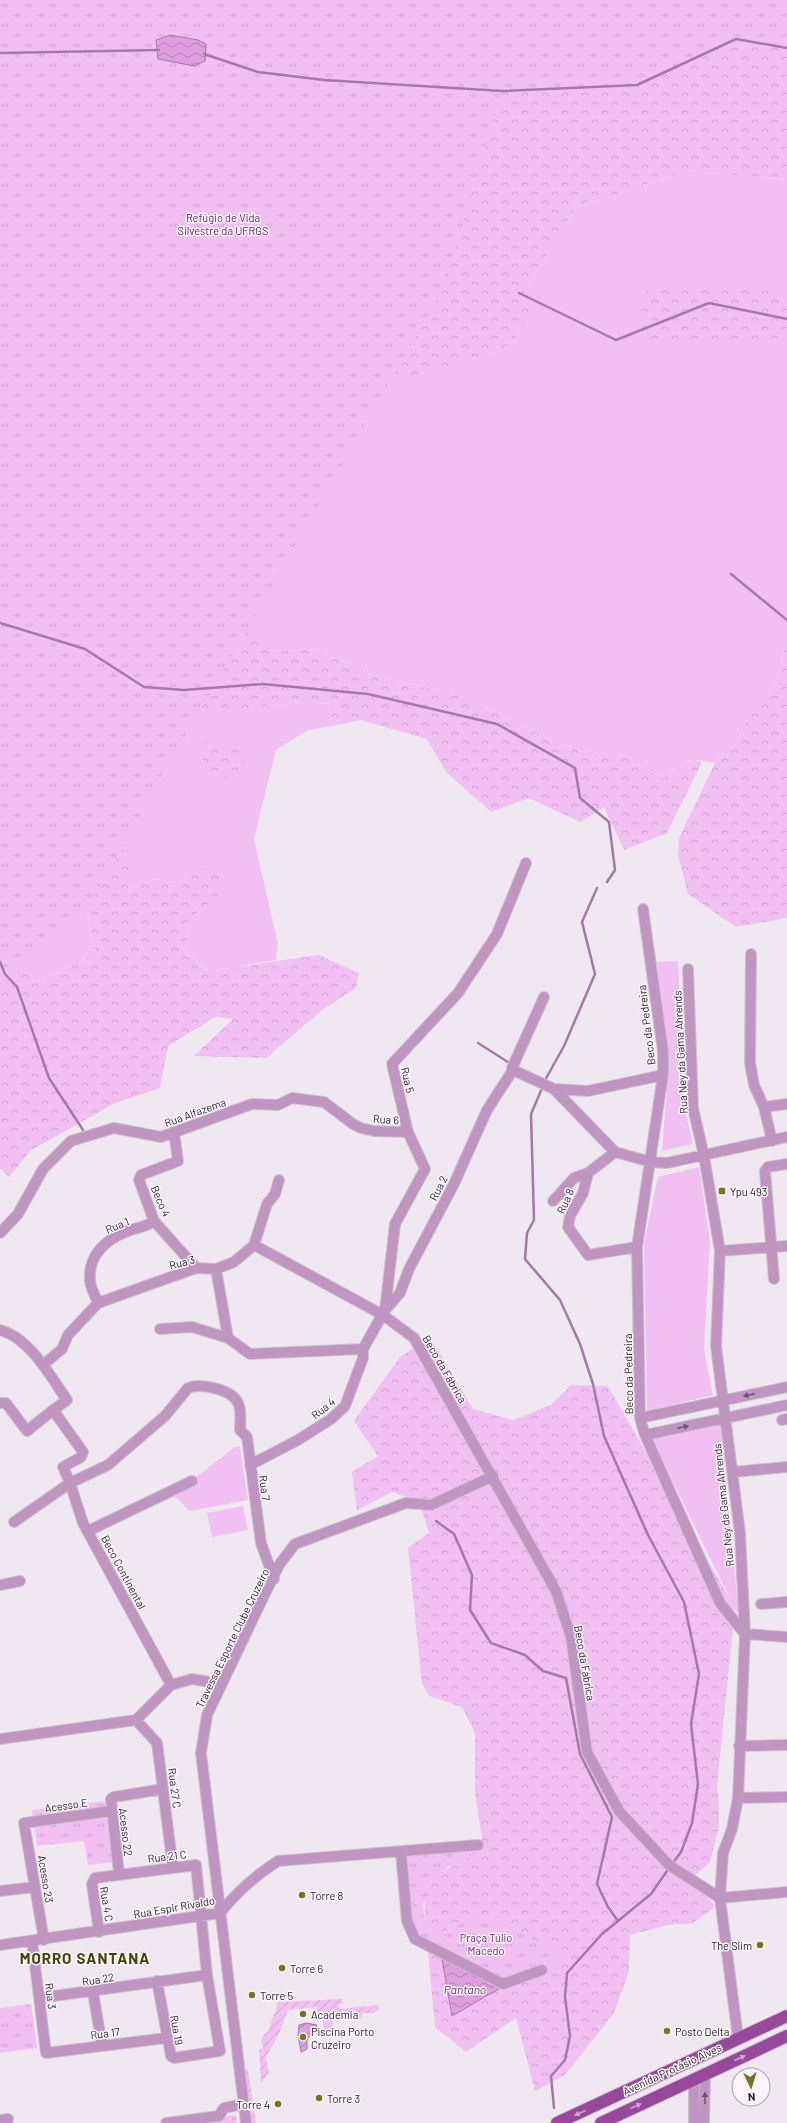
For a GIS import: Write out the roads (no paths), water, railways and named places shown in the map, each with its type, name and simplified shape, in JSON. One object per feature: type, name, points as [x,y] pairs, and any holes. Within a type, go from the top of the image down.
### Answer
[{"type":"main road","name":"Avenida Protásio Alves","points":[[557,2123],[787,2016]]},
{"type":"main road","name":"Avenida Protásio Alves","points":[[601,2123],[787,2036]]},
{"type":"main road","points":[[657,2077],[695,2071],[700,2076]]},
{"type":"street","name":"Rua 5","points":[[384,1313],[395,1224],[425,1169],[408,1132],[392,1064],[462,986],[497,934],[526,863]]},
{"type":"street","name":"Beco da Pedreira","points":[[643,909],[663,1051],[663,1075],[637,1247],[640,1418],[645,1435],[720,1603],[745,1634]]},
{"type":"street","points":[[751,954],[750,1063],[754,1085],[764,1107],[772,1140]]},
{"type":"street","name":"Rua Ney da Gama Ahrends","points":[[688,969],[693,1108],[704,1156],[720,1251],[716,1346],[740,1533],[745,1634],[739,1746],[738,1798],[732,1829],[723,1853],[720,1898],[738,2038]]},
{"type":"street","name":"Rua 2","points":[[384,1313],[400,1293],[409,1269],[454,1184],[487,1110],[513,1069],[544,998]]},
{"type":"street","points":[[513,1069],[554,1089],[615,1152],[651,1162],[667,1163],[787,1137]]},
{"type":"street","points":[[554,1089],[588,1091],[663,1075]]},
{"type":"street","name":"Rua Alfazema","points":[[0,1233],[18,1214],[44,1169],[71,1141],[116,1128],[161,1137],[252,1104],[278,1104],[292,1098],[324,1102]]},
{"type":"street","name":"Rua 6","points":[[324,1102],[361,1128],[374,1131],[408,1132]]},
{"type":"street","points":[[764,1107],[787,1104]]},
{"type":"street","name":"Beco 4","points":[[174,1132],[178,1161],[141,1175],[139,1178],[154,1221],[196,1268]]},
{"type":"street","points":[[553,1201],[574,1178],[588,1173],[615,1152]]},
{"type":"street","points":[[774,1279],[765,1169],[768,1167],[787,1164]]},
{"type":"street","name":"Rua 8","points":[[588,1173],[583,1193],[570,1216],[568,1227],[588,1255],[637,1247]]},
{"type":"street","points":[[280,1180],[275,1194],[267,1204],[254,1245],[384,1313]]},
{"type":"street","name":"Rua 1","points":[[98,1303],[90,1282],[91,1267],[98,1251],[106,1242],[126,1231],[147,1227],[154,1221]]},
{"type":"street","name":"Rua 3","points":[[43,1365],[62,1349],[68,1335],[98,1303],[196,1268],[216,1269],[234,1262],[254,1245]]},
{"type":"street","points":[[720,1251],[787,1246]]},
{"type":"street","points":[[216,1269],[228,1338]]},
{"type":"street","name":"Rua 4","points":[[250,1465],[298,1440],[331,1419],[345,1406],[363,1358],[363,1349],[384,1313]]},
{"type":"street","name":"Beco da Fábrica","points":[[384,1313],[414,1338],[493,1476],[556,1591],[571,1637],[587,1752],[619,1811],[671,1866],[720,1898]]},
{"type":"street","points":[[160,1329],[192,1327],[228,1338],[250,1354],[363,1349]]},
{"type":"street","points":[[0,1330],[7,1332],[38,1357],[67,1400],[27,1431],[6,1403],[0,1403]]},
{"type":"street","name":"Rua 7","points":[[70,1483],[108,1465],[165,1416],[182,1393],[193,1386],[200,1386],[228,1393],[236,1398],[239,1405],[240,1430],[247,1437],[260,1543],[274,1579]]},
{"type":"street","points":[[640,1418],[787,1387]]},
{"type":"street","points":[[645,1435],[787,1405]]},
{"type":"street","name":"Beco Continental","points":[[53,1410],[69,1430],[83,1454],[81,1457],[62,1467],[70,1483],[88,1530],[171,1685]]},
{"type":"street","points":[[733,1472],[787,1467]]},
{"type":"street","name":"Travessa Esporte Clube Cruzeiro","points":[[246,2123],[201,1753],[207,1715],[260,1602],[274,1579],[280,1565],[295,1544],[406,1503],[431,1505],[493,1476]]},
{"type":"street","points":[[88,1530],[192,1481]]},
{"type":"street","points":[[14,1522],[70,1483]]},
{"type":"street","points":[[0,1585],[20,1581]]},
{"type":"street","points":[[761,1604],[787,1602]]},
{"type":"street","points":[[745,1634],[787,1637]]},
{"type":"street","points":[[0,1739],[136,1720],[171,1685],[192,1679],[221,1684]]},
{"type":"street","name":"Rua 27 C","points":[[136,1720],[157,1743],[173,1868]]},
{"type":"street","points":[[739,1746],[787,1745]]},
{"type":"street","name":"Acesso 22","points":[[119,1874],[111,1799],[114,1797],[163,1789]]},
{"type":"street","points":[[738,1798],[787,1797]]},
{"type":"street","name":"Acesso E","points":[[24,1822],[112,1811]]},
{"type":"street","name":"Acesso 23","points":[[24,1822],[44,1940]]},
{"type":"street","name":"Rua Espir Rivaldo","points":[[0,1945],[100,1932],[220,1913],[231,1899],[264,1869],[278,1861],[478,1845]]},
{"type":"street","points":[[401,1852],[407,1921],[415,1939],[503,1984],[542,1970]]},
{"type":"street","name":"Rua 21 C","points":[[93,1880],[96,1877],[196,1865],[201,1917]]},
{"type":"street","name":"Rua 4 C","points":[[93,1880],[100,1932]]},
{"type":"street","points":[[0,1891],[35,1887]]},
{"type":"street","points":[[720,1898],[787,1892]]},
{"type":"street","points":[[201,1917],[207,1975]]},
{"type":"street","name":"Rua 3","points":[[32,1941],[46,2053]]},
{"type":"street","name":"Rua 22","points":[[39,1998],[93,1992],[157,1981],[207,1975]]},
{"type":"street","name":"Rua 19","points":[[157,1981],[166,2038],[172,2058],[220,2051],[207,1975]]},
{"type":"street","points":[[93,1992],[102,2046]]},
{"type":"street","name":"Rua 17","points":[[46,2053],[166,2038]]},
{"type":"street","points":[[694,2123],[700,2076]]},
{"type":"street","points":[[700,2076],[704,2123]]},
{"type":"street","points":[[166,2123],[219,2116],[224,2108],[243,2104]]},
{"type":"water","points":[[170,35],[198,40],[206,44],[205,61],[194,66],[158,59],[156,40]]},
{"type":"water","name":"Pantano","points":[[442,1959],[490,1981],[500,1988],[452,2016]]},
{"type":"water","name":"Piscina Porto Cruzeiro","points":[[306,2023],[317,2025],[307,2040],[307,2049],[301,2052],[298,2035],[299,2025]]},
{"type":"waterway","points":[[204,54],[258,72],[324,80],[502,91],[637,85],[736,39],[787,48]]},
{"type":"waterway","points":[[0,53],[159,50]]},
{"type":"waterway","points":[[519,293],[616,340],[709,303],[787,319]]},
{"type":"waterway","points":[[731,574],[787,620]]},
{"type":"waterway","points":[[0,623],[85,649],[144,687],[184,690],[263,684],[368,694],[497,724],[575,768],[580,798],[609,822],[615,870],[607,882]]},
{"type":"waterway","points":[[544,1082],[564,1046],[595,974],[582,922],[597,888]]},
{"type":"waterway","points":[[0,962],[5,974],[17,987],[49,1078],[83,1130]]},
{"type":"waterway","points":[[478,1043],[511,1064]]},
{"type":"waterway","points":[[543,1086],[531,1114],[534,1220],[527,1233],[525,1259],[560,1300],[580,1344],[593,1384],[604,1436],[648,1535],[684,1602],[699,1674],[691,1724],[698,1784],[692,1823],[681,1852],[672,1864]]},
{"type":"waterway","points":[[436,1521],[454,1534],[472,1575],[470,1610],[491,1643],[525,1655],[543,1671],[566,1678],[580,1754],[612,1817],[597,1884],[608,1907],[618,1921]]},
{"type":"waterway","points":[[554,2108],[551,2076],[565,2060],[570,2036],[565,1997],[567,1973],[602,1934],[651,1894],[669,1868]]},
{"type":"place","name":"Ypu 493","points":[[722,1191]]},
{"type":"place","name":"Torre 8","points":[[302,1895]]},
{"type":"place","name":"The Slim","points":[[760,1945]]},
{"type":"place","name":"Torre 6","points":[[282,1968]]},
{"type":"place","name":"Torre 5","points":[[252,1995]]},
{"type":"place","name":"Academia","points":[[303,2014]]},
{"type":"place","name":"Posto Delta","points":[[667,2031]]},
{"type":"place","name":"Piscina Porto Cruzeiro","points":[[303,2037]]},
{"type":"place","name":"Torre 3","points":[[319,2098]]},
{"type":"place","name":"Torre 4","points":[[278,2104]]},
{"type":"district","name":"MORRO SANTANA","points":[[85,1958]]},
{"type":"park label","name":"Refúgio de Vida Silvestre da UFRGS","points":[[223,223]]},
{"type":"park label","name":"Praça Túlio Macedo","points":[[486,1943]]}]
